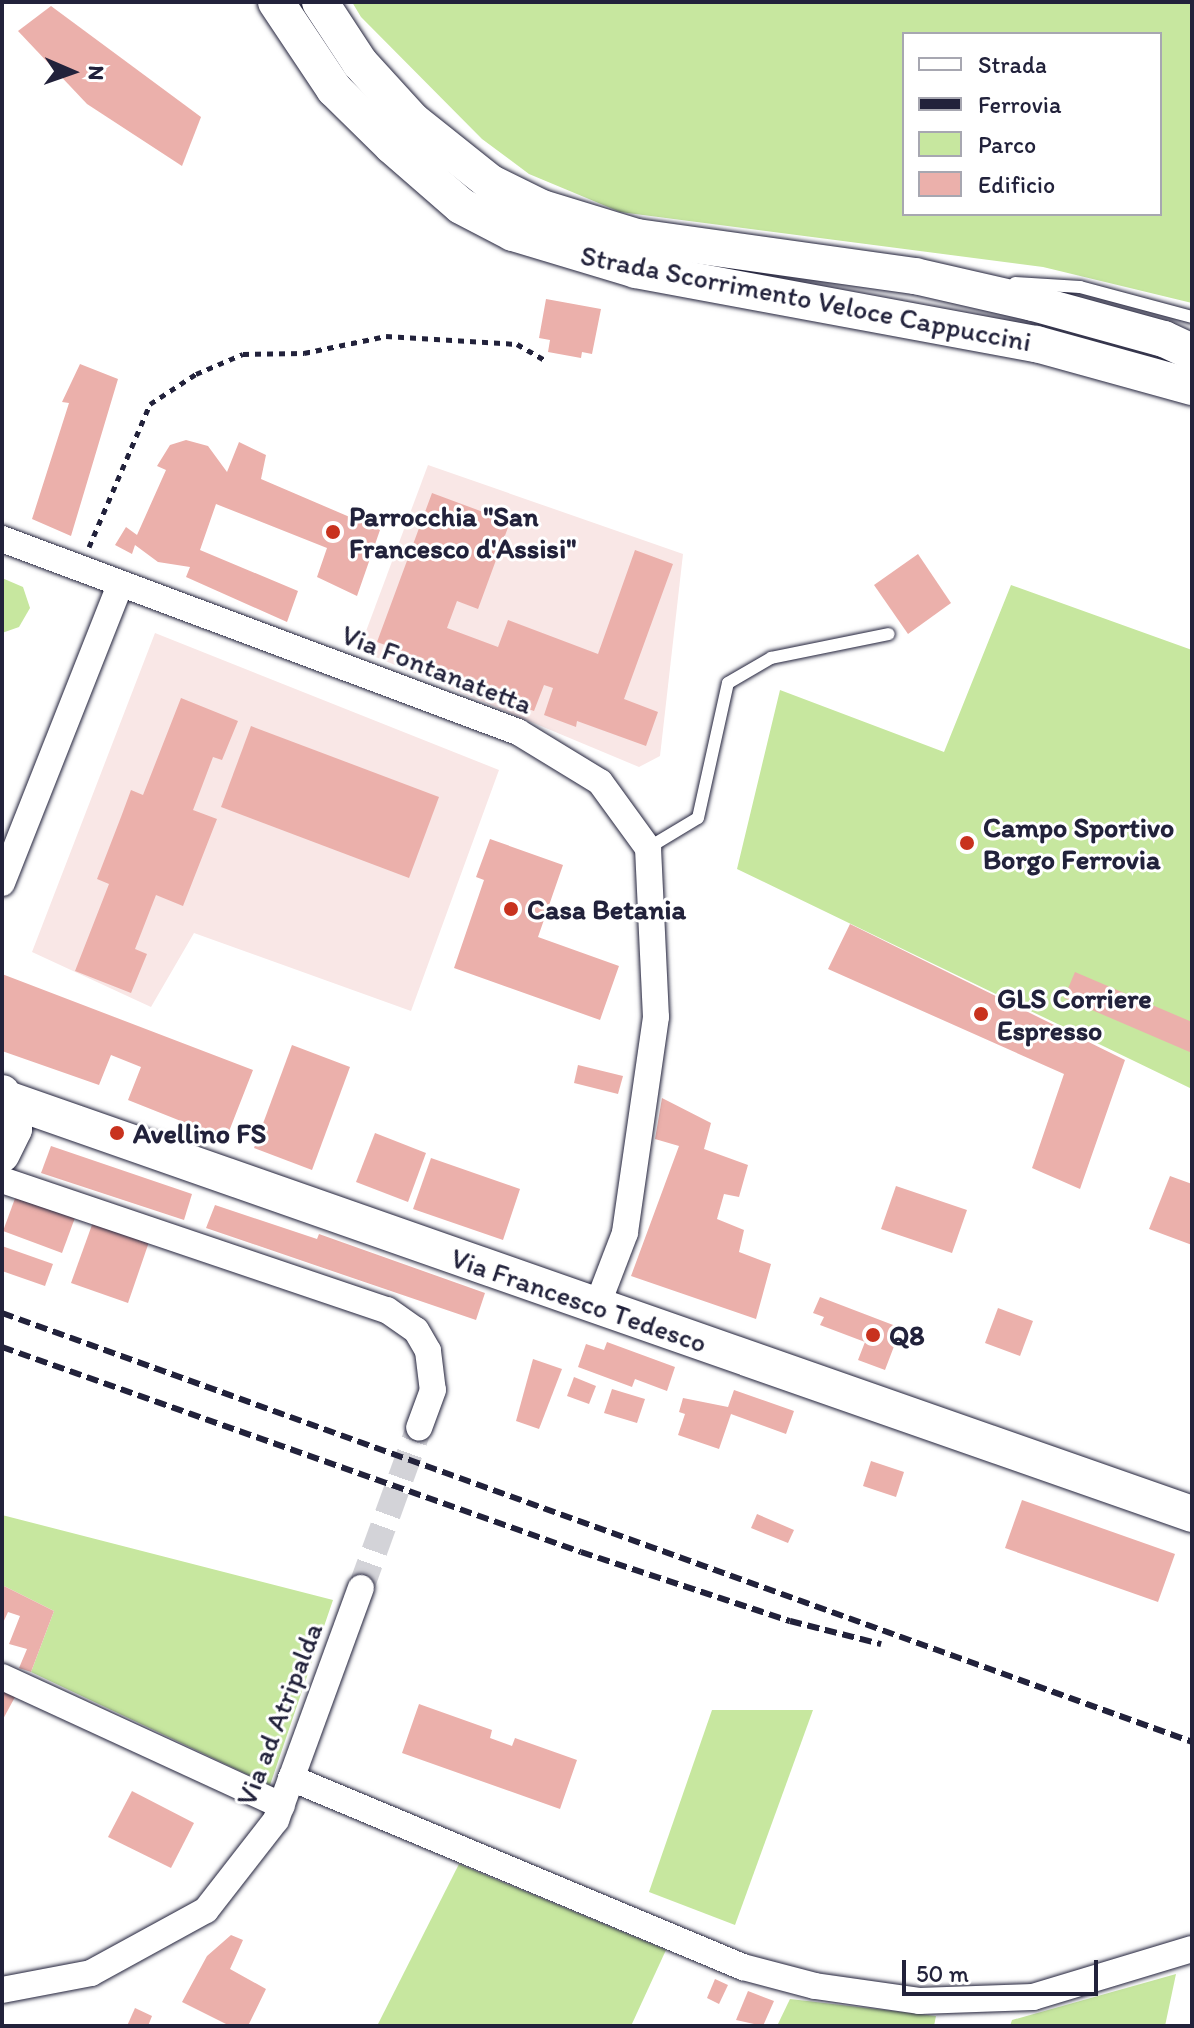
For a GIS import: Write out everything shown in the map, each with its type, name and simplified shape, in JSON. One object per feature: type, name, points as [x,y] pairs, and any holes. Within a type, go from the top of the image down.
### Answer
[{"type":"main road","name":"Strada Scorrimento Veloce Cappuccini","points":[[276,2],[334,89],[392,146],[461,206],[513,233],[636,270],[1036,344],[1192,387]]},
{"type":"main road","name":"Strada Scorrimento Veloce Cappuccini","points":[[320,2],[360,63],[412,120],[491,183],[542,208],[637,237],[915,276],[1033,303],[1164,339],[1192,352]]},
{"type":"main road","name":"Via Francesco Tedesco","points":[[6,1134],[63,1120],[1192,1514]]},
{"type":"main road","name":"Via Francesco Tedesco","points":[[1153,1499],[1192,1500]]},
{"type":"street","name":"Via Fontanatetta","points":[[2,539],[518,732],[600,782],[648,848]]},
{"type":"street","points":[[2,883],[120,585]]},
{"type":"street","points":[[597,1306],[625,1233],[656,1017],[648,848]]},
{"type":"street","points":[[6,1134],[15,1174],[37,1193],[387,1310],[416,1330],[428,1351],[433,1390],[419,1428]]},
{"type":"street","name":"Via ad Atripalda","points":[[2,1990],[91,1973],[206,1910],[282,1806],[361,1588]]},
{"type":"street","points":[[2,1677],[282,1806]]},
{"type":"street","points":[[291,1778],[743,1967],[815,1986],[919,2001],[1033,1997],[1192,1949]]},
{"type":"lane","points":[[915,276],[1080,287],[1192,317]]},
{"type":"lane","points":[[648,848],[698,818],[728,683],[771,658],[889,634]]},
{"type":"path","points":[[80,570],[150,404],[196,374],[243,354],[304,353],[386,336],[517,344],[546,361]]},
{"type":"shaded area","points":[[428,465],[683,554],[660,756],[639,767],[359,650]]},
{"type":"shaded area","points":[[155,633],[499,770],[411,1011],[194,933],[151,1007],[32,952]]},
{"type":"green space","points":[[352,2],[1192,2],[1192,303],[1043,267],[620,212],[529,174],[482,139],[361,17]]},
{"type":"green space","points":[[2,578],[23,587],[30,608],[19,627],[2,633]]},
{"type":"green space","name":"Campo Sportivo Borgo Ferrovia","points":[[1011,585],[1192,650],[1192,1089],[737,869],[780,690],[944,752]]},
{"type":"green space","points":[[2,1515],[333,1600],[270,1785],[31,1672],[54,1611],[2,1585]]},
{"type":"green space","points":[[712,1710],[813,1710],[735,1925],[649,1892]]},
{"type":"green space","points":[[459,1864],[666,1950],[631,2026],[377,2026]]},
{"type":"green space","points":[[1176,1974],[1165,2026],[1010,2026],[1012,2020]]},
{"type":"green space","points":[[790,1999],[936,2016],[934,2026],[777,2026]]},
{"type":"building","points":[[51,6],[201,117],[182,166],[87,104],[18,31]]},
{"type":"building","points":[[546,299],[601,309],[592,354],[582,352],[581,358],[548,352],[550,340],[539,338]]},
{"type":"building","points":[[80,364],[118,379],[71,536],[32,519],[69,403],[62,402]]},
{"type":"building","name":"Parrocchia \"San Francesco d'Assisi\"","points":[[186,440],[208,446],[227,472],[239,442],[266,455],[261,479],[380,530],[357,596],[317,577],[327,548],[216,504],[200,550],[298,591],[287,622],[186,577],[190,567],[158,562],[135,545],[132,554],[115,545],[126,527],[137,535],[166,470],[157,466],[170,445]]},
{"type":"building","points":[[432,493],[510,522],[478,609],[457,601],[447,628],[498,647],[508,620],[598,654],[635,550],[673,564],[624,699],[658,712],[646,746],[577,721],[576,727],[544,715],[553,688],[544,685],[534,711],[411,666],[415,656],[377,642]]},
{"type":"building","points":[[918,554],[951,603],[908,634],[874,585]]},
{"type":"building","points":[[181,698],[238,721],[222,760],[213,757],[193,810],[217,819],[183,906],[156,895],[135,949],[147,954],[131,993],[75,971],[109,884],[97,879],[131,790],[143,795]]},
{"type":"building","points":[[251,726],[439,797],[409,878],[221,807]]},
{"type":"building","name":"Casa Betania","points":[[490,839],[563,865],[538,937],[619,966],[600,1020],[454,968],[484,880],[476,877]]},
{"type":"building","name":"GLS Corriere Espresso","points":[[850,924],[1125,1060],[1080,1189],[1032,1168],[1064,1074],[828,969]]},
{"type":"building","points":[[1075,972],[1192,1022],[1192,1053],[1064,998]]},
{"type":"building","points":[[2,974],[253,1070],[226,1139],[128,1100],[141,1067],[111,1055],[99,1085],[2,1051]]},
{"type":"building","points":[[292,1045],[350,1067],[312,1170],[254,1148]]},
{"type":"building","points":[[578,1065],[623,1076],[618,1094],[574,1083]]},
{"type":"building","points":[[662,1098],[711,1123],[704,1149],[748,1165],[739,1197],[724,1194],[717,1219],[744,1230],[739,1252],[771,1264],[756,1319],[631,1276],[679,1146],[655,1139]]},
{"type":"building","points":[[375,1133],[426,1153],[408,1202],[356,1182]]},
{"type":"building","points":[[51,1146],[192,1194],[184,1220],[41,1173]]},
{"type":"building","points":[[431,1158],[520,1189],[503,1240],[413,1209]]},
{"type":"building","points":[[1170,1176],[1192,1184],[1192,1245],[1149,1229]]},
{"type":"building","points":[[896,1186],[967,1210],[952,1253],[881,1229]]},
{"type":"building","points":[[17,1193],[76,1215],[62,1253],[3,1231]]},
{"type":"building","points":[[215,1205],[317,1239],[319,1234],[485,1293],[476,1320],[206,1228]]},
{"type":"building","points":[[93,1222],[149,1242],[128,1303],[71,1283]]},
{"type":"building","points":[[2,1246],[53,1264],[45,1286],[2,1271]]},
{"type":"building","name":"Q8","points":[[820,1297],[901,1328],[885,1370],[858,1360],[865,1342],[820,1325],[824,1317],[813,1313]]},
{"type":"building","points":[[998,1308],[1033,1321],[1020,1356],[985,1343]]},
{"type":"building","points":[[607,1342],[675,1367],[667,1391],[635,1379],[632,1387],[578,1367],[586,1344],[604,1350]]},
{"type":"building","points":[[533,1359],[562,1369],[539,1429],[516,1421]]},
{"type":"building","points":[[574,1377],[596,1386],[589,1404],[567,1396]]},
{"type":"building","points":[[612,1389],[645,1399],[637,1423],[604,1413]]},
{"type":"building","points":[[734,1390],[794,1411],[786,1434],[731,1414],[719,1449],[678,1435],[685,1414],[679,1412],[683,1398],[728,1407]]},
{"type":"building","points":[[871,1461],[904,1472],[896,1497],[863,1486]]},
{"type":"building","points":[[1022,1500],[1175,1554],[1158,1602],[1005,1548]]},
{"type":"building","points":[[757,1514],[794,1530],[788,1543],[751,1528]]},
{"type":"building","points":[[2,1585],[54,1611],[31,1672],[19,1668],[27,1649],[9,1644],[20,1616],[8,1612],[2,1625]]},
{"type":"building","points":[[2,1690],[15,1697],[2,1721]]},
{"type":"building","points":[[419,1704],[492,1730],[490,1738],[512,1746],[515,1738],[577,1760],[560,1809],[402,1753]]},
{"type":"building","points":[[132,1791],[194,1823],[171,1868],[108,1837]]},
{"type":"building","points":[[231,1935],[243,1940],[230,1969],[266,1989],[248,2026],[230,2026],[182,2002],[207,1956]]},
{"type":"building","points":[[715,1979],[728,1985],[719,2004],[707,1998]]},
{"type":"building","points":[[748,1991],[774,2001],[763,2026],[736,2020]]},
{"type":"building","points":[[135,2008],[152,2016],[148,2026],[127,2026]]},
{"type":"tunnel","points":[[361,1588],[419,1428]]},
{"type":"railway","points":[[2,1313],[1192,1742]]},
{"type":"railway","points":[[2,1347],[581,1552],[790,1621],[881,1644]]},
{"type":"place","name":"Parrocchia \"San Francesco d'Assisi\"","points":[[333,532]]},
{"type":"place","name":"Campo Sportivo Borgo Ferrovia","points":[[967,843]]},
{"type":"place","name":"Casa Betania","points":[[511,909]]},
{"type":"place","name":"GLS Corriere Espresso","points":[[981,1014]]},
{"type":"place","name":"Avellino FS","points":[[117,1133]]},
{"type":"place","name":"Q8","points":[[873,1335]]}]
